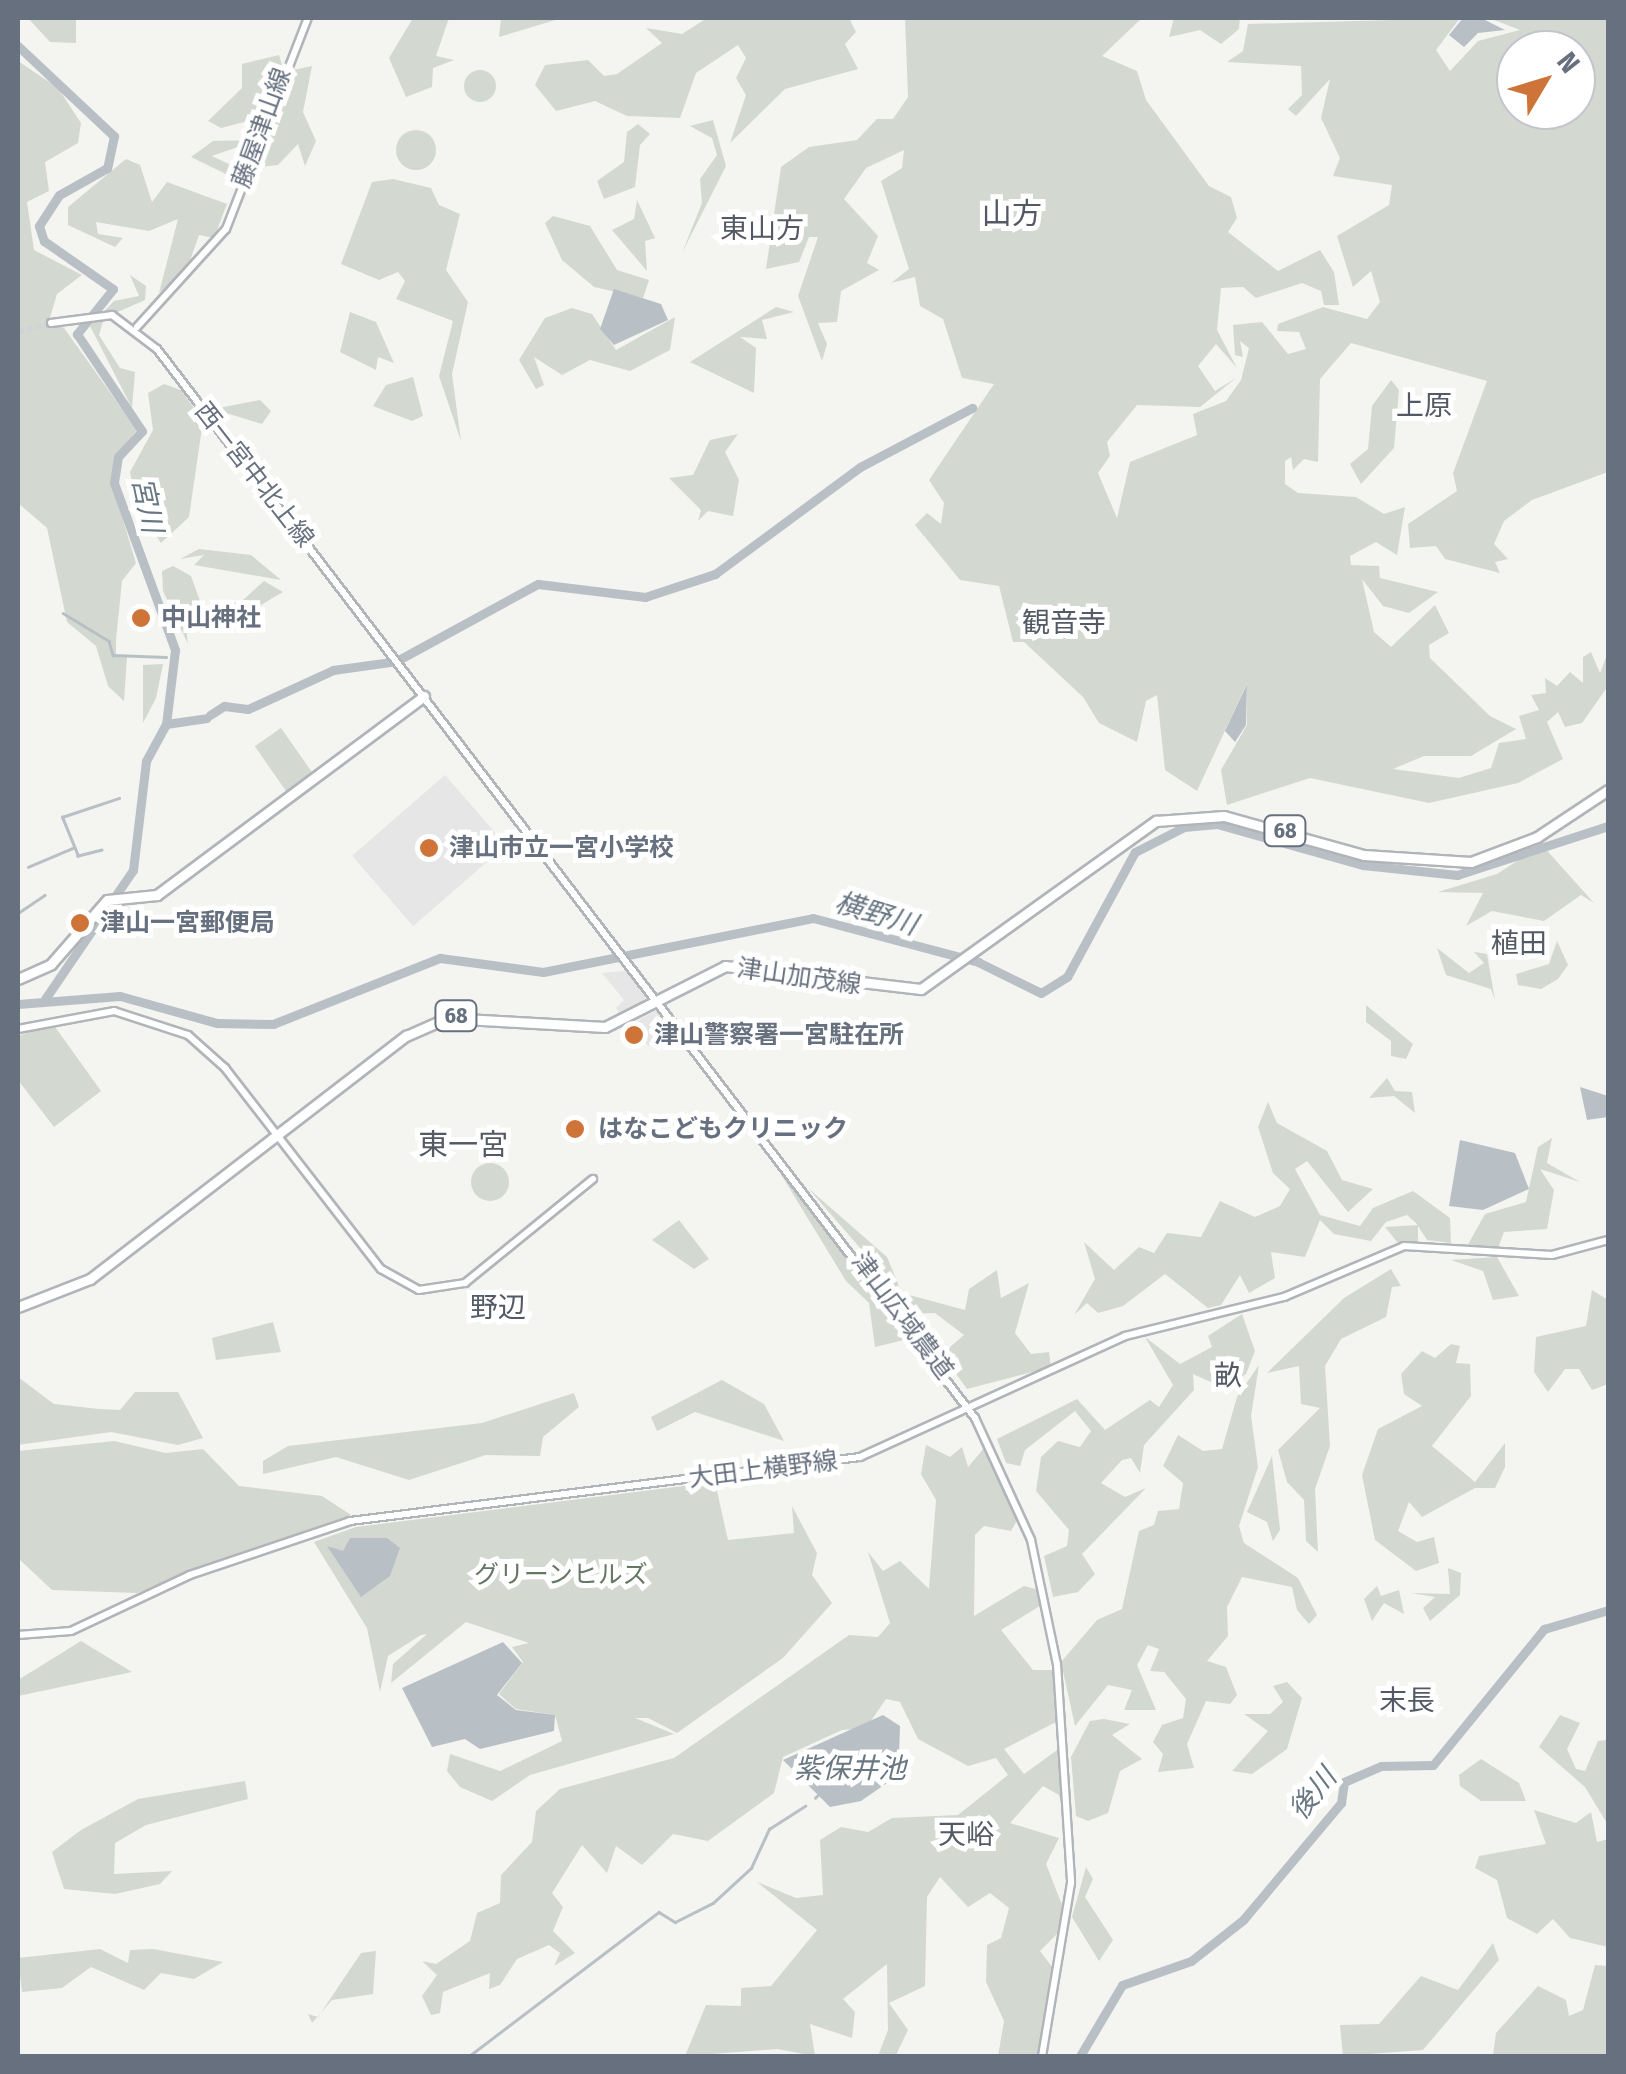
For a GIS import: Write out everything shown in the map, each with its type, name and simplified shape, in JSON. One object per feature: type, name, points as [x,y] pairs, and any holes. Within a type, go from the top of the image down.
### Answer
[{"type":"main road","name":"藤屋津山線","points":[[136,327],[226,229],[308,18]]},
{"type":"main road","name":"西一宮中北上線","points":[[51,323],[112,315],[136,327],[424,696]]},
{"type":"main road","points":[[18,978],[52,964],[116,902],[158,896],[424,696]]},
{"type":"main road","name":"津山広域農道","points":[[424,696],[969,1407],[1025,1522],[1057,1664],[1071,1883],[1042,2056]]},
{"type":"main road","name":"津山加茂線","points":[[18,1307],[90,1279],[406,1036],[448,1018],[605,1026],[660,1003],[726,966],[896,991],[962,968],[1128,835],[1174,816],[1224,816],[1413,863],[1471,862],[1538,838],[1608,790]]},
{"type":"main road","points":[[18,1028],[94,1010],[168,1024],[210,1052],[387,1276],[419,1290],[465,1283],[593,1180]]},
{"type":"main road","name":"大田上横野線","points":[[18,1634],[94,1623],[176,1580],[350,1520],[848,1460],[1125,1336],[1284,1298],[1404,1246],[1552,1255],[1608,1240]]},
{"type":"shaded area","name":"津山市立一宮小学校","points":[[445,775],[506,845],[413,926],[352,856]]},
{"type":"shaded area","points":[[626,971],[648,996],[623,1017],[616,1008],[624,1000],[602,973]]},
{"type":"shaded area","points":[[657,1010],[674,1025],[648,1046],[632,1024]]},
{"type":"green space","points":[[28,18],[76,18],[76,43],[50,42]]},
{"type":"green space","points":[[413,18],[449,18],[436,56],[454,60],[433,68],[432,87],[406,97],[389,58]]},
{"type":"green space","points":[[501,18],[562,18],[499,37]]},
{"type":"green space","points":[[707,18],[849,18],[856,32],[845,44],[858,69],[785,89],[730,143],[746,95],[736,78],[746,58],[738,45],[696,73],[680,118],[627,116],[595,101],[556,111],[535,85],[545,65],[588,60],[604,76],[617,74],[662,43],[646,28],[682,34]]},
{"type":"green space","points":[[905,18],[1142,18],[1102,56],[1137,71],[1146,100],[1209,186],[1231,197],[1237,218],[1228,232],[1278,271],[1320,250],[1334,272],[1339,305],[1324,305],[1321,291],[1302,283],[1256,298],[1243,287],[1221,288],[1217,330],[1237,368],[1216,344],[1198,366],[1215,391],[1236,378],[1200,407],[1137,405],[1107,442],[1110,456],[1098,473],[1117,518],[1130,462],[1197,435],[1193,414],[1226,401],[1241,380],[1249,348],[1240,341],[1243,357],[1235,355],[1233,325],[1262,322],[1288,354],[1306,349],[1299,332],[1277,331],[1278,324],[1323,307],[1367,319],[1380,302],[1371,271],[1353,287],[1337,236],[1389,205],[1392,185],[1333,176],[1340,158],[1321,118],[1330,79],[1296,116],[1288,109],[1302,95],[1301,66],[1227,62],[1243,51],[1248,24],[1460,18],[1436,50],[1450,71],[1478,41],[1496,36],[1496,130],[1596,130],[1596,30],[1520,30],[1489,18],[1608,18],[1608,472],[1532,500],[1504,521],[1494,544],[1508,559],[1495,562],[1500,573],[1445,559],[1436,546],[1410,548],[1408,524],[1457,491],[1453,473],[1487,381],[1351,343],[1320,379],[1318,462],[1304,459],[1293,470],[1291,457],[1285,461],[1285,484],[1298,493],[1356,497],[1384,514],[1405,507],[1397,555],[1376,542],[1350,556],[1351,565],[1379,566],[1380,578],[1438,592],[1409,613],[1383,606],[1362,579],[1374,632],[1391,647],[1435,605],[1449,633],[1429,645],[1430,658],[1490,716],[1516,729],[1471,756],[1424,756],[1393,769],[1459,778],[1491,768],[1499,743],[1526,739],[1519,716],[1539,710],[1531,695],[1546,693],[1545,678],[1557,686],[1570,672],[1583,683],[1583,657],[1591,652],[1600,673],[1608,652],[1608,686],[1582,723],[1565,727],[1558,712],[1547,722],[1563,759],[1518,783],[1429,803],[1310,778],[1227,805],[1221,770],[1247,725],[1247,683],[1197,791],[1165,770],[1157,695],[1146,701],[1137,742],[1099,723],[1083,697],[1024,642],[1013,642],[999,586],[960,580],[915,525],[927,513],[941,524],[944,503],[929,480],[994,384],[962,378],[943,319],[920,306],[915,277],[891,283],[909,269],[881,181],[902,168],[904,150],[866,168],[844,199],[878,236],[867,263],[879,270],[841,291],[837,322],[818,323],[827,344],[822,361],[798,296],[818,237],[809,237],[799,262],[766,269],[781,167],[809,147],[857,140],[877,119],[893,119],[908,97]]},
{"type":"green space","points":[[1174,18],[1240,18],[1239,29],[1221,44],[1200,30],[1169,37]]},
{"type":"green space","points":[[279,55],[284,72],[312,66],[303,112],[316,141],[305,166],[298,144],[278,165],[259,167],[271,115],[221,128],[208,121],[242,88],[242,64]]},
{"type":"green space","points":[[18,61],[58,88],[81,123],[78,143],[45,162],[49,191],[27,202],[34,250],[82,275],[57,294],[49,321],[64,328],[137,430],[115,456],[112,484],[136,563],[122,581],[116,640],[116,655],[127,657],[124,701],[108,686],[96,646],[67,622],[47,528],[18,503]]},
{"type":"green space","points":[[480,70],[492,74],[496,86],[492,98],[480,102],[468,98],[464,86],[468,74]]},
{"type":"green space","points":[[713,120],[726,166],[682,253],[702,203],[700,179],[717,155],[712,138],[690,126]]},
{"type":"green space","points":[[638,124],[650,134],[640,145],[635,187],[604,199],[597,181],[624,162],[627,132]]},
{"type":"green space","points":[[416,130],[430,136],[436,150],[430,164],[416,170],[402,164],[396,150],[402,136]]},
{"type":"green space","points":[[258,140],[212,156],[233,166],[232,177],[191,157],[213,141]]},
{"type":"green space","points":[[126,159],[140,165],[152,202],[167,182],[227,204],[214,238],[199,235],[187,269],[159,293],[178,219],[149,231],[96,222],[98,234],[123,238],[115,247],[68,225],[68,207]]},
{"type":"green space","points":[[393,179],[431,188],[439,205],[460,214],[446,270],[468,302],[452,374],[461,441],[439,376],[453,321],[396,299],[405,281],[398,272],[379,280],[341,264],[372,182]]},
{"type":"green space","points":[[637,200],[655,238],[645,241],[647,271],[612,230],[634,219]]},
{"type":"green space","points":[[553,216],[590,226],[617,270],[649,280],[643,298],[594,287],[562,260],[545,223]]},
{"type":"green space","points":[[130,275],[146,286],[145,300],[104,318],[99,335],[120,368],[135,372],[132,408],[90,326],[114,301],[139,296]]},
{"type":"green space","points":[[776,307],[794,312],[762,320],[767,339],[740,337],[756,348],[754,393],[690,362]]},
{"type":"green space","points":[[572,308],[592,314],[616,350],[675,317],[670,350],[630,371],[590,360],[562,375],[534,357],[544,385],[536,389],[519,360],[545,318]]},
{"type":"green space","points":[[350,312],[376,322],[394,363],[378,357],[376,370],[340,352]]},
{"type":"green space","points":[[413,377],[423,416],[412,421],[373,406],[386,385]]},
{"type":"green space","points":[[1391,380],[1399,390],[1394,448],[1361,484],[1350,464],[1368,449],[1372,406]]},
{"type":"green space","points":[[164,384],[181,390],[203,421],[189,517],[161,543],[137,506],[130,472],[153,430],[148,393]]},
{"type":"green space","points":[[260,400],[271,411],[262,424],[213,409]]},
{"type":"green space","points":[[738,434],[725,452],[739,480],[733,516],[708,511],[698,521],[701,510],[669,478],[693,475],[710,440]]},
{"type":"green space","points":[[199,549],[251,555],[281,580],[194,565],[204,555],[180,559]]},
{"type":"green space","points":[[173,566],[191,576],[204,612],[242,601],[264,581],[283,592],[242,616],[196,621],[186,629],[188,644],[163,591],[162,571]]},
{"type":"green space","points":[[163,664],[156,698],[143,723],[143,665]]},
{"type":"green space","points":[[281,728],[313,774],[287,792],[255,746]]},
{"type":"green space","points":[[1542,845],[1594,903],[1581,895],[1544,921],[1492,911],[1466,926],[1483,893],[1438,892],[1497,874]]},
{"type":"green space","points":[[1557,941],[1568,965],[1558,979],[1541,989],[1518,985],[1516,974],[1549,964]]},
{"type":"green space","points":[[1437,948],[1469,973],[1484,963],[1474,952],[1487,954],[1495,1000],[1491,989],[1446,975]]},
{"type":"green space","points":[[1366,1005],[1413,1044],[1406,1059],[1391,1056],[1391,1041],[1366,1022]]},
{"type":"green space","points":[[53,1024],[101,1091],[54,1127],[18,1080],[18,1036]]},
{"type":"green space","points":[[1387,1078],[1395,1091],[1412,1092],[1415,1113],[1394,1096],[1369,1098]]},
{"type":"green space","points":[[1268,1102],[1277,1123],[1327,1151],[1342,1180],[1373,1189],[1348,1212],[1307,1161],[1295,1169],[1320,1215],[1360,1226],[1373,1208],[1413,1191],[1450,1218],[1451,1243],[1427,1240],[1418,1226],[1418,1242],[1398,1243],[1385,1227],[1418,1225],[1407,1215],[1386,1222],[1371,1241],[1334,1234],[1320,1220],[1305,1257],[1271,1252],[1275,1278],[1249,1293],[1240,1275],[1221,1305],[1208,1308],[1165,1274],[1123,1306],[1098,1313],[1087,1303],[1074,1315],[1095,1279],[1084,1242],[1114,1270],[1139,1247],[1154,1253],[1167,1233],[1201,1237],[1220,1201],[1255,1217],[1280,1206],[1290,1189],[1273,1173],[1258,1127]]},
{"type":"green space","points":[[749,1122],[912,1338],[875,1347],[869,1303],[846,1281]]},
{"type":"green space","points":[[1552,1138],[1547,1163],[1580,1182],[1540,1169],[1554,1190],[1547,1229],[1504,1232],[1498,1248],[1466,1248],[1485,1214],[1526,1202],[1538,1147]]},
{"type":"green space","points":[[490,1163],[503,1169],[509,1182],[503,1195],[490,1201],[477,1195],[471,1182],[477,1169]]},
{"type":"green space","points":[[808,1188],[887,1257],[902,1293],[965,1310],[969,1289],[997,1270],[1001,1298],[1029,1283],[1015,1333],[1031,1354],[1049,1352],[1051,1367],[967,1389],[942,1354],[964,1335],[935,1313],[907,1314],[907,1302]]},
{"type":"green space","points":[[679,1220],[709,1259],[694,1269],[652,1240]]},
{"type":"green space","points":[[1497,1257],[1519,1296],[1493,1300],[1483,1271],[1451,1260]]},
{"type":"green space","points":[[1391,1269],[1401,1286],[1392,1287],[1386,1317],[1341,1339],[1325,1366],[1330,1446],[1315,1489],[1318,1552],[1306,1541],[1304,1500],[1287,1482],[1278,1450],[1320,1408],[1301,1404],[1299,1366],[1267,1373],[1344,1298]]},
{"type":"green space","points":[[1592,1290],[1608,1300],[1608,1384],[1592,1390],[1579,1369],[1565,1369],[1548,1392],[1534,1372],[1536,1337],[1586,1326]]},
{"type":"green space","points":[[1242,1314],[1255,1351],[1246,1374],[1224,1388],[1193,1374],[1194,1390],[1144,1445],[1140,1473],[1131,1458],[1122,1460],[1101,1483],[1125,1497],[1146,1488],[1082,1554],[1095,1574],[1078,1592],[1053,1597],[1044,1556],[1067,1546],[1069,1530],[1036,1491],[1041,1457],[1058,1441],[1080,1447],[1091,1431],[1075,1411],[1025,1450],[1020,1466],[1006,1463],[997,1439],[1077,1399],[1105,1430],[1150,1400],[1159,1407],[1173,1385],[1145,1337],[1180,1364],[1212,1347],[1208,1336]]},
{"type":"green space","points":[[273,1322],[281,1352],[216,1360],[212,1338]]},
{"type":"green space","points":[[1451,1344],[1460,1346],[1456,1363],[1470,1364],[1471,1396],[1432,1446],[1475,1482],[1505,1443],[1505,1467],[1495,1488],[1475,1488],[1422,1517],[1409,1502],[1398,1531],[1417,1542],[1434,1537],[1439,1563],[1416,1571],[1375,1540],[1362,1475],[1378,1429],[1422,1406],[1404,1394],[1401,1374],[1422,1351],[1435,1358]]},
{"type":"green space","points":[[1259,1365],[1251,1416],[1258,1467],[1239,1526],[1244,1543],[1298,1578],[1317,1615],[1309,1624],[1297,1610],[1292,1587],[1242,1577],[1227,1607],[1228,1636],[1207,1661],[1226,1667],[1237,1695],[1230,1704],[1206,1701],[1187,1744],[1194,1768],[1158,1772],[1163,1754],[1153,1742],[1162,1725],[1183,1718],[1186,1699],[1164,1672],[1150,1671],[1159,1649],[1148,1645],[1137,1665],[1156,1710],[1124,1710],[1132,1690],[1108,1685],[1075,1726],[1061,1662],[1097,1620],[1122,1609],[1139,1531],[1154,1525],[1158,1511],[1179,1509],[1183,1483],[1163,1466],[1178,1435],[1203,1451],[1222,1449],[1237,1397]]},
{"type":"green space","points":[[18,1377],[54,1404],[99,1409],[120,1410],[135,1392],[178,1392],[203,1438],[178,1445],[111,1432],[18,1445]]},
{"type":"green space","points":[[722,1380],[764,1404],[784,1441],[695,1412],[657,1431],[651,1417]]},
{"type":"green space","points":[[574,1393],[579,1407],[543,1437],[540,1456],[486,1455],[409,1480],[336,1457],[263,1474],[263,1461],[288,1446],[482,1423]]},
{"type":"green space","points":[[114,1441],[166,1453],[203,1449],[239,1486],[322,1496],[351,1515],[137,1593],[52,1590],[18,1558],[18,1451]]},
{"type":"green space","points":[[926,1445],[950,1457],[962,1447],[968,1467],[985,1447],[1019,1517],[1011,1531],[984,1526],[975,1535],[974,1616],[1024,1586],[1039,1590],[1043,1604],[1001,1630],[1033,1670],[1053,1670],[1057,1697],[1056,1722],[1004,1749],[1024,1774],[1060,1748],[1065,1819],[1059,1795],[1043,1786],[1010,1823],[1059,1838],[1046,1864],[1064,1910],[1062,1929],[1040,1951],[1052,1967],[1038,2056],[998,2056],[1004,2021],[986,1982],[987,1945],[1001,1938],[1009,1908],[990,1893],[968,1907],[940,1877],[927,1897],[925,1986],[889,2003],[908,2030],[896,2055],[878,2056],[888,2030],[887,1964],[843,1999],[855,2012],[852,2038],[810,2024],[815,2056],[777,2049],[685,2056],[706,2005],[741,2006],[741,1988],[771,1986],[817,1930],[757,1882],[796,1898],[823,1895],[820,1840],[841,1827],[868,1832],[892,1818],[958,1815],[1008,1775],[996,1758],[968,1766],[918,1739],[900,1702],[886,1699],[866,1728],[842,1730],[783,1757],[774,1793],[708,1841],[673,1834],[642,1865],[616,1846],[607,1873],[582,1845],[552,1893],[563,1907],[553,1931],[575,1953],[554,1966],[560,1953],[549,1945],[517,1959],[500,1985],[489,1989],[490,1973],[443,1992],[440,2013],[431,2015],[422,1996],[437,1975],[422,1961],[436,1964],[470,1941],[477,1913],[500,1903],[501,1875],[532,1842],[536,1811],[560,1789],[674,1758],[849,1635],[878,1637],[890,1623],[868,1552],[883,1571],[900,1561],[929,1589],[936,1500],[921,1474]]},
{"type":"green space","points":[[1272,1456],[1280,1530],[1273,1541],[1267,1522],[1247,1512]]},
{"type":"green space","name":"グリーンヒルズ","points":[[715,1482],[728,1540],[794,1533],[792,1506],[817,1553],[812,1575],[832,1603],[783,1658],[677,1733],[648,1718],[635,1718],[674,1734],[530,1775],[492,1801],[460,1787],[447,1771],[450,1754],[500,1771],[562,1741],[555,1715],[516,1709],[499,1694],[523,1662],[512,1647],[529,1643],[466,1622],[391,1683],[393,1664],[427,1634],[421,1635],[388,1656],[380,1692],[367,1628],[314,1542],[356,1527]]},
{"type":"green space","points":[[1448,1568],[1461,1573],[1460,1595],[1430,1621],[1423,1608],[1435,1597],[1411,1593],[1450,1594]]},
{"type":"green space","points":[[1377,1586],[1381,1596],[1399,1590],[1404,1614],[1384,1603],[1372,1621],[1364,1599]]},
{"type":"green space","points":[[81,1641],[132,1672],[18,1696],[18,1680]]},
{"type":"green space","points":[[1287,1682],[1302,1698],[1287,1749],[1252,1774],[1232,1771],[1268,1731],[1244,1714],[1270,1714],[1283,1702],[1273,1686]]},
{"type":"green space","points":[[1560,1715],[1580,1723],[1567,1749],[1576,1769],[1585,1771],[1598,1741],[1608,1740],[1608,1825],[1585,1787],[1539,1747]]},
{"type":"green space","points":[[1104,1719],[1130,1724],[1112,1735],[1142,1759],[1120,1771],[1108,1813],[1088,1821],[1076,1816],[1071,1757],[1090,1721]]},
{"type":"green space","points":[[1481,1759],[1519,1783],[1526,1801],[1481,1801],[1460,1786],[1459,1775]]},
{"type":"green space","points":[[245,1781],[248,1799],[146,1825],[115,1843],[114,1874],[172,1871],[160,1884],[115,1894],[64,1889],[52,1852],[81,1830],[138,1799]]},
{"type":"green space","points":[[1534,1810],[1576,1823],[1591,1812],[1597,1842],[1608,1839],[1608,1947],[1570,1938],[1553,1919],[1537,1934],[1507,1918],[1497,1880],[1475,1868],[1479,1856],[1546,1844]]},
{"type":"green space","points":[[1086,1867],[1093,1879],[1085,1897],[1113,1940],[1099,1961],[1072,1917]]},
{"type":"green space","points":[[1493,1943],[1499,1960],[1423,2050],[1343,2056],[1340,2025],[1379,2024],[1421,1976],[1458,1990]]},
{"type":"green space","points":[[100,1949],[128,1963],[130,1950],[153,1949],[223,1962],[194,1979],[161,1973],[144,1990],[91,1967],[62,1988],[22,1992],[18,1958]]},
{"type":"green space","points":[[376,1951],[373,1994],[332,2000],[321,2013],[361,1953]]},
{"type":"green space","points":[[1595,1965],[1608,1966],[1607,2056],[1493,2056],[1496,2033],[1538,1986],[1566,2000],[1569,2016],[1583,2010]]},
{"type":"water","points":[[1463,18],[1481,18],[1505,30],[1478,33],[1464,47],[1449,35]]},
{"type":"water","points":[[614,289],[661,304],[668,320],[614,345],[600,329]]},
{"type":"water","points":[[1247,684],[1246,725],[1235,742],[1225,731]]},
{"type":"water","points":[[1580,1087],[1608,1096],[1608,1117],[1587,1120]]},
{"type":"water","points":[[1460,1140],[1515,1153],[1529,1189],[1483,1210],[1449,1206]]},
{"type":"water","points":[[350,1538],[387,1538],[400,1548],[390,1576],[361,1597],[327,1546],[343,1551]]},
{"type":"water","points":[[503,1642],[522,1663],[497,1695],[516,1710],[555,1715],[554,1731],[480,1749],[465,1739],[432,1747],[402,1688]]},
{"type":"water","name":"紫保井池","points":[[883,1715],[900,1726],[899,1755],[887,1783],[861,1801],[830,1807],[783,1760]]},
{"type":"waterway","name":"宮川","points":[[18,46],[114,136],[107,168],[59,195],[39,226],[44,241],[113,289],[77,334],[142,431],[118,457],[114,483],[175,650],[166,724],[146,761],[133,870],[45,999]]},
{"type":"waterway","points":[[402,658],[538,584],[645,597],[715,574],[860,467],[972,408]]},
{"type":"waterway","points":[[63,613],[109,641],[113,655],[166,657]]},
{"type":"waterway","points":[[210,715],[224,706],[248,709],[333,670],[391,662]]},
{"type":"waterway","points":[[166,724],[207,718]]},
{"type":"waterway","points":[[102,850],[78,856],[62,817],[119,798]]},
{"type":"waterway","name":"横野川","points":[[18,1004],[120,996],[217,1023],[273,1024],[440,958],[543,972],[813,918],[978,962],[1041,993],[1067,977],[1135,852],[1184,827],[1217,824],[1363,865],[1457,875],[1608,826]]},
{"type":"waterway","points":[[28,867],[73,848]]},
{"type":"waterway","points":[[18,860],[18,872]]},
{"type":"waterway","points":[[18,913],[45,895]]},
{"type":"waterway","name":"後川","points":[[1080,2056],[1122,1985],[1191,1961],[1243,1920],[1341,1803],[1344,1782],[1381,1766],[1433,1765],[1544,1629],[1608,1610]]},
{"type":"waterway","points":[[469,2056],[659,1912],[675,1922],[713,1903],[751,1868],[769,1829],[805,1806]]},
{"type":"tunnel","points":[[18,332],[51,323]]},
{"type":"place","name":"中山神社","points":[[141,618]]},
{"type":"place","name":"津山市立一宮小学校","points":[[429,848]]},
{"type":"place","name":"津山一宮郵便局","points":[[80,923]]},
{"type":"place","name":"津山警察署一宮駐在所","points":[[634,1035]]},
{"type":"place","name":"はなこどもクリニック","points":[[575,1129]]},
{"type":"district","name":"山方","points":[[1012,214]]},
{"type":"district","name":"東山方","points":[[762,229]]},
{"type":"district","name":"上原","points":[[1424,406]]},
{"type":"district","name":"観音寺","points":[[1064,623]]},
{"type":"district","name":"植田","points":[[1519,944]]},
{"type":"district","name":"東一宮","points":[[463,1145]]},
{"type":"district","name":"野辺","points":[[498,1308]]},
{"type":"district","name":"畝","points":[[1228,1376]]},
{"type":"district","name":"末長","points":[[1407,1701]]},
{"type":"district","name":"天峪","points":[[966,1835]]}]
